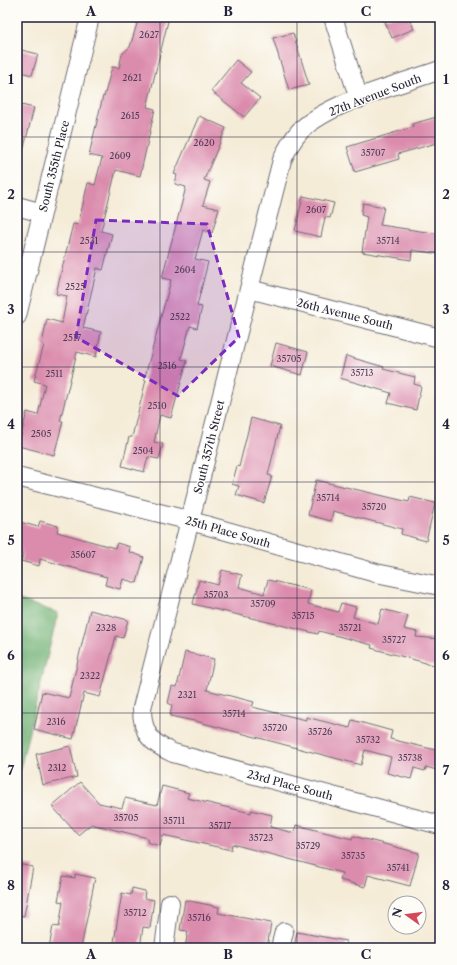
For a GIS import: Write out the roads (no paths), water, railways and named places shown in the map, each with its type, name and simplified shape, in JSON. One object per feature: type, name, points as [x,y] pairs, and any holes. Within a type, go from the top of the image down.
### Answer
[{"type":"street","name":"South 355th Place","points":[[17,316],[90,17]]},
{"type":"street","points":[[333,17],[359,99]]},
{"type":"street","name":"27th Avenue South","points":[[282,160],[290,144],[301,131],[316,119],[336,108],[440,70]]},
{"type":"street","name":"South 357th Street","points":[[147,734],[142,717],[144,698],[282,160]]},
{"type":"street","points":[[17,206],[42,213]]},
{"type":"street","name":"26th Avenue South","points":[[249,289],[440,338]]},
{"type":"street","name":"25th Place South","points":[[17,477],[190,521],[376,573],[440,586]]},
{"type":"street","name":"23rd Place South","points":[[147,734],[156,744],[173,753],[440,825]]},
{"type":"street","points":[[164,948],[170,903]]}]
